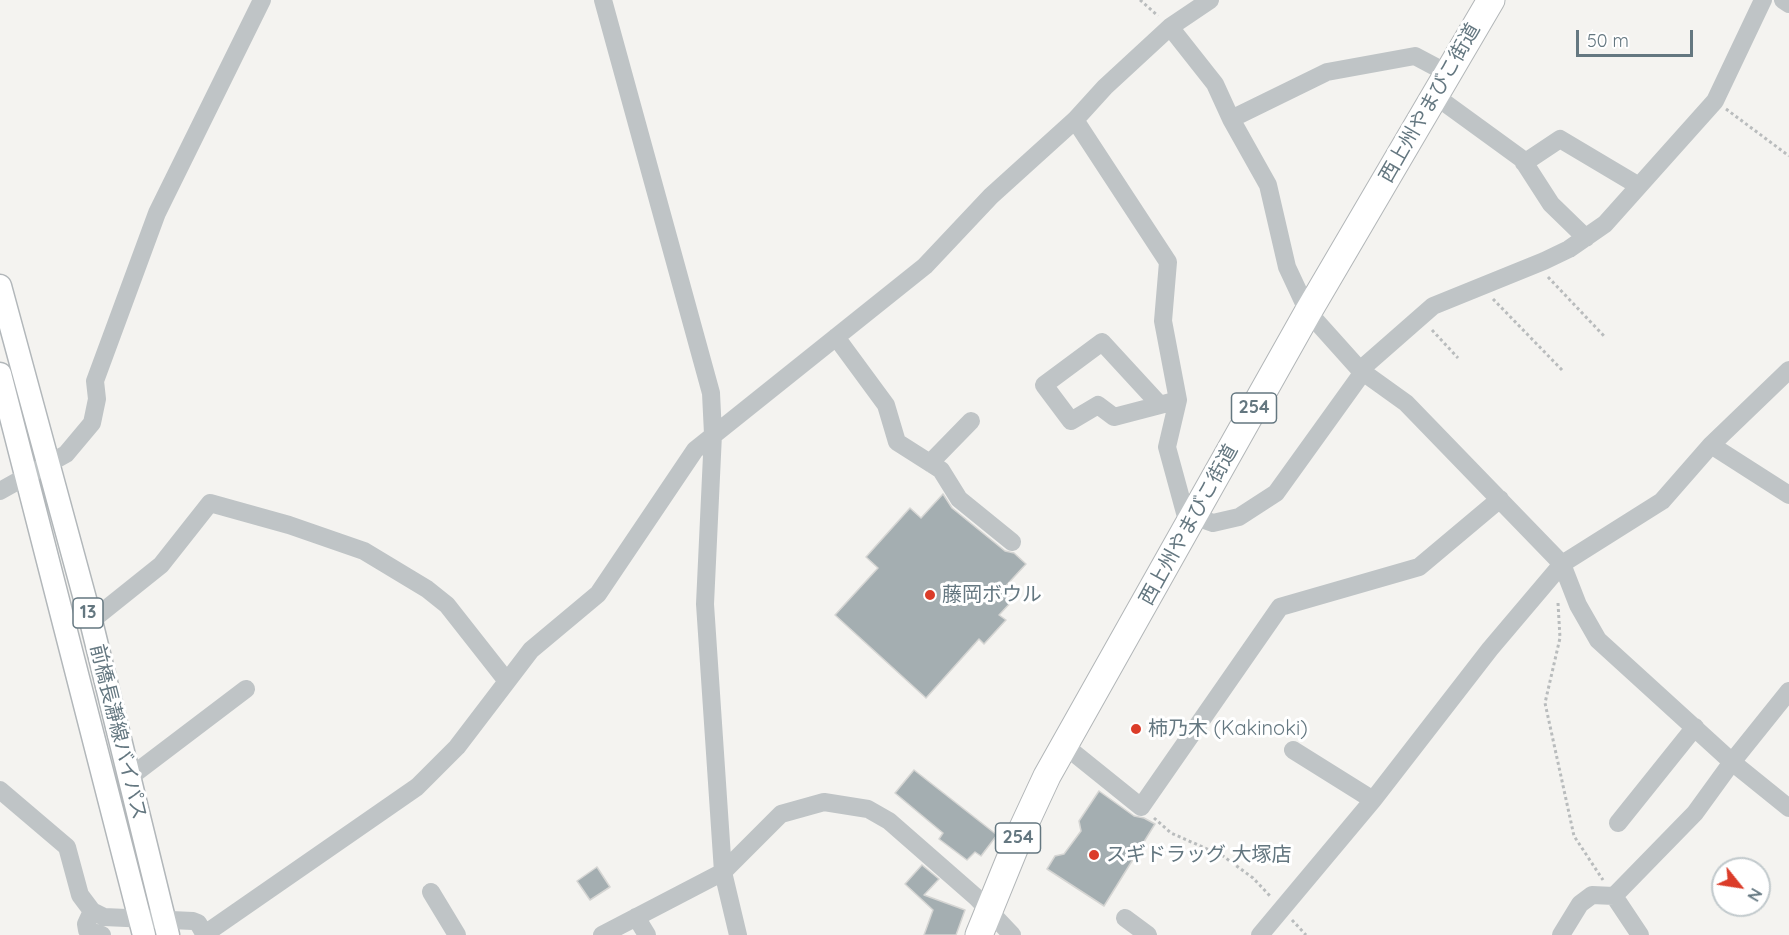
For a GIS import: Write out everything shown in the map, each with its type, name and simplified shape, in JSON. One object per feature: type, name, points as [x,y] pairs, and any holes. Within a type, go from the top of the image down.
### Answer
[{"type":"highway","name":"西上州やまびこ街道","points":[[979,935],[1021,832],[1065,745],[1308,312],[1491,0]]},
{"type":"main road","name":"前橋長瀞線バイパス","points":[[0,286],[50,463],[91,621],[166,928]]},
{"type":"main road","name":"前橋長瀞線バイパス","points":[[0,374],[143,927]]},
{"type":"street","points":[[0,491],[66,454],[92,423],[97,399],[95,381],[157,213],[262,0]]},
{"type":"street","points":[[603,0],[711,393],[712,434],[705,604],[723,872],[738,935]]},
{"type":"street","points":[[0,790],[67,848],[80,895],[92,911],[104,917],[143,927],[166,928],[193,921],[198,923],[205,935],[417,787],[457,747],[531,650],[598,594],[695,450],[712,434],[775,388],[925,266],[991,196],[1075,120],[1105,87],[1170,27],[1210,0]]},
{"type":"street","points":[[1075,120],[1168,262],[1163,321],[1169,402],[1167,447],[1185,513],[1213,523],[1239,516],[1276,493],[1362,371],[1433,306],[1536,265],[1569,249],[1605,224],[1715,101],[1763,0]]},
{"type":"street","points":[[1783,0],[1789,4]]},
{"type":"street","points":[[1170,27],[1215,84],[1231,119],[1268,185],[1287,267],[1308,312],[1362,371],[1406,403],[1562,564],[1578,605],[1598,640],[1732,762],[1789,808]]},
{"type":"street","points":[[1231,119],[1327,72],[1415,56],[1440,84],[1524,163],[1551,204],[1586,238]]},
{"type":"street","points":[[1524,163],[1560,138],[1639,186]]},
{"type":"street","points":[[836,337],[886,405],[897,442],[941,470],[959,499],[1012,542]]},
{"type":"street","points":[[1102,342],[1169,402],[1114,417],[1098,405],[1071,421],[1044,385],[1102,342]]},
{"type":"street","points":[[1260,935],[1372,800],[1490,649],[1562,564],[1662,501],[1711,445],[1789,370]]},
{"type":"street","points":[[930,463],[970,422]]},
{"type":"street","points":[[1711,445],[1789,495]]},
{"type":"street","points":[[1065,745],[1141,807],[1280,607],[1419,567],[1500,499]]},
{"type":"street","points":[[91,621],[161,565],[210,503],[289,525],[364,551],[427,589],[447,605],[506,680]]},
{"type":"street","points":[[130,777],[246,689]]},
{"type":"street","points":[[1561,935],[1580,904],[1592,895],[1614,896],[1695,813],[1732,762],[1789,691]]},
{"type":"street","points":[[1618,823],[1695,727]]},
{"type":"street","points":[[1293,750],[1372,800]]},
{"type":"street","points":[[602,935],[723,872],[781,814],[824,802],[854,805],[889,820],[988,909],[1012,935]]},
{"type":"street","points":[[431,892],[457,935]]},
{"type":"street","points":[[1614,896],[1640,935]]},
{"type":"street","points":[[92,911],[86,924],[87,930],[102,935]]},
{"type":"street","points":[[636,917],[647,935]]},
{"type":"street","points":[[1125,918],[1148,935]]},
{"type":"path","points":[[1140,0],[1170,27]]},
{"type":"path","points":[[1715,101],[1789,156]]},
{"type":"path","points":[[1536,265],[1604,336]]},
{"type":"path","points":[[1481,287],[1563,371]]},
{"type":"path","points":[[1420,317],[1458,358]]},
{"type":"path","points":[[1562,564],[1558,594],[1560,638],[1545,703],[1574,837],[1614,896]]},
{"type":"path","points":[[1141,807],[1171,833],[1223,856],[1253,878],[1306,935]]},
{"type":"building","name":"藤岡ボウル","points":[[943,494],[952,508],[1005,551],[1014,553],[1026,564],[1002,590],[1013,600],[999,615],[1006,620],[984,644],[979,639],[926,698],[835,615],[878,568],[866,557],[910,508],[921,518]]},
{"type":"building","points":[[914,770],[997,835],[981,856],[975,852],[967,860],[939,839],[943,833],[895,793]]},
{"type":"building","points":[[1099,791],[1134,816],[1155,824],[1104,906],[1047,869],[1055,856],[1064,854],[1081,831],[1079,821]]},
{"type":"building","points":[[922,865],[939,879],[924,895],[965,910],[956,935],[924,935],[933,910],[905,884]]},
{"type":"building","points":[[597,867],[610,887],[590,900],[577,881]]},
{"type":"place","name":"藤岡ボウル","points":[[930,595]]},
{"type":"place","name":"柿乃木 (Kakinoki)","points":[[1136,729]]},
{"type":"place","name":"スギドラッグ 大塚店","points":[[1094,855]]}]
